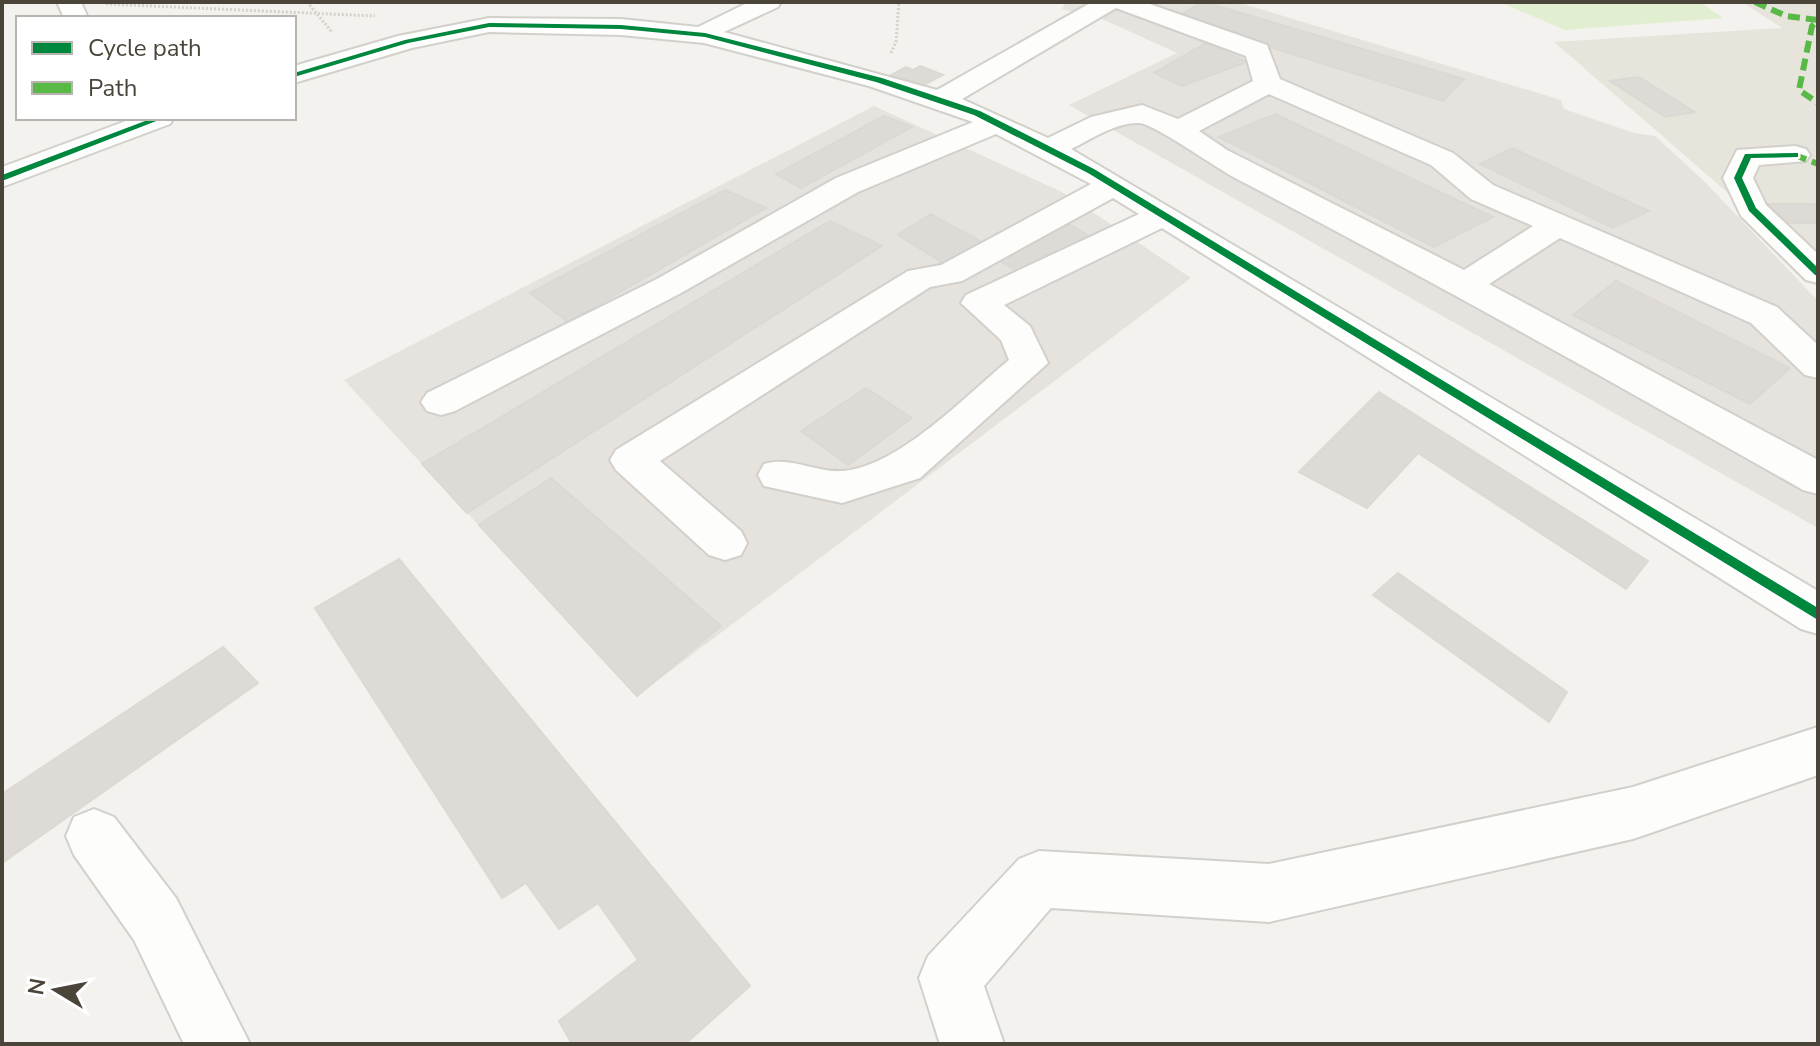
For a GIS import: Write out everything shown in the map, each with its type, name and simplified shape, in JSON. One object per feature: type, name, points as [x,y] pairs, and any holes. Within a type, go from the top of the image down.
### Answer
[{"type":"street","points":[[705,35],[710,29],[769,2]]},
{"type":"street","points":[[940,100],[1109,2]]},
{"type":"street","points":[[1121,2],[1258,51],[1268,84],[1442,159],[1482,192],[1764,315],[1818,366]]},
{"type":"street","points":[[296,74],[407,41],[489,25],[621,27],[705,35],[879,80],[940,100],[997,123],[1113,185],[1813,605]]},
{"type":"street","points":[[1179,130],[1268,84]]},
{"type":"street","points":[[1048,149],[1101,123],[1142,114],[1179,130],[1216,156],[1465,284],[1818,479]]},
{"type":"street","points":[[2,178],[144,120]]},
{"type":"street","points":[[441,402],[669,286],[847,185],[997,123]]},
{"type":"street","points":[[1795,155],[1748,156],[1738,178],[1752,209],[1818,273]]},
{"type":"street","points":[[725,543],[631,460],[920,278],[950,274],[1113,185]]},
{"type":"street","points":[[779,475],[842,487],[905,467],[1029,363],[1017,334],[979,303],[1164,215]]},
{"type":"street","points":[[1465,284],[1558,225]]},
{"type":"street","points":[[972,1044],[950,978],[1039,879],[1269,893],[1633,813],[1818,751]]},
{"type":"street","points":[[94,836],[155,919],[218,1044]]},
{"type":"path","points":[[69,2],[382,16]]},
{"type":"path","points":[[879,80],[896,42],[899,2]]},
{"type":"shaded area","points":[[1066,2],[1237,2],[1561,100],[1564,109],[1634,133],[1655,136],[1706,183],[1818,301],[1818,528],[1069,105],[1177,53],[1102,19],[1062,9]]},
{"type":"shaded area","points":[[1742,2],[1818,2],[1818,271],[1554,42],[1782,28]]},
{"type":"shaded area","points":[[874,106],[1064,193],[1191,278],[637,696],[344,380]]},
{"type":"green space","points":[[1499,2],[1700,2],[1723,18],[1565,30]]},
{"type":"building","points":[[1201,2],[1464,79],[1443,101],[1176,18]]},
{"type":"building","points":[[1206,43],[1247,62],[1182,86],[1154,73]]},
{"type":"building","points":[[920,66],[943,75],[922,86],[891,75],[906,67],[913,70]]},
{"type":"building","points":[[1639,77],[1695,112],[1665,117],[1610,81]]},
{"type":"building","points":[[1275,114],[1493,217],[1434,247],[1219,137]]},
{"type":"building","points":[[884,116],[912,127],[801,188],[776,174]]},
{"type":"building","points":[[1512,148],[1649,211],[1613,228],[1480,164]]},
{"type":"building","points":[[725,190],[766,208],[568,322],[530,293]]},
{"type":"building","points":[[1768,204],[1816,204],[1818,223],[1788,223]]},
{"type":"building","points":[[931,214],[985,244],[948,266],[898,235]]},
{"type":"building","points":[[830,221],[882,246],[467,513],[422,464]]},
{"type":"building","points":[[1069,224],[1093,239],[1026,276],[1000,261]]},
{"type":"building","points":[[1616,281],[1790,368],[1750,404],[1573,315]]},
{"type":"building","points":[[866,388],[912,418],[848,465],[801,431]]},
{"type":"building","points":[[1379,392],[1648,561],[1626,589],[1418,453],[1367,508],[1299,472]]},
{"type":"building","points":[[551,478],[721,626],[637,696],[479,525]]},
{"type":"building","points":[[399,559],[750,986],[685,1044],[572,1044],[559,1021],[638,960],[598,903],[559,929],[526,883],[502,898],[315,608]]},
{"type":"building","points":[[1398,573],[1567,692],[1549,722],[1373,595]]},
{"type":"building","points":[[223,647],[258,683],[2,863],[2,794]]},
{"type":"marked path","points":[[1755,2],[1786,16],[1818,20],[1812,26],[1799,90],[1818,103]]},
{"type":"marked path","points":[[1795,155],[1818,164]]},
{"type":"cycle path","points":[[296,74],[407,41],[489,25],[621,27],[705,35],[879,80],[977,113],[1091,171],[1818,615]]},
{"type":"cycle path","points":[[2,178],[155,120]]},
{"type":"cycle path","points":[[1795,155],[1748,156],[1738,178],[1752,209],[1818,273]]}]
